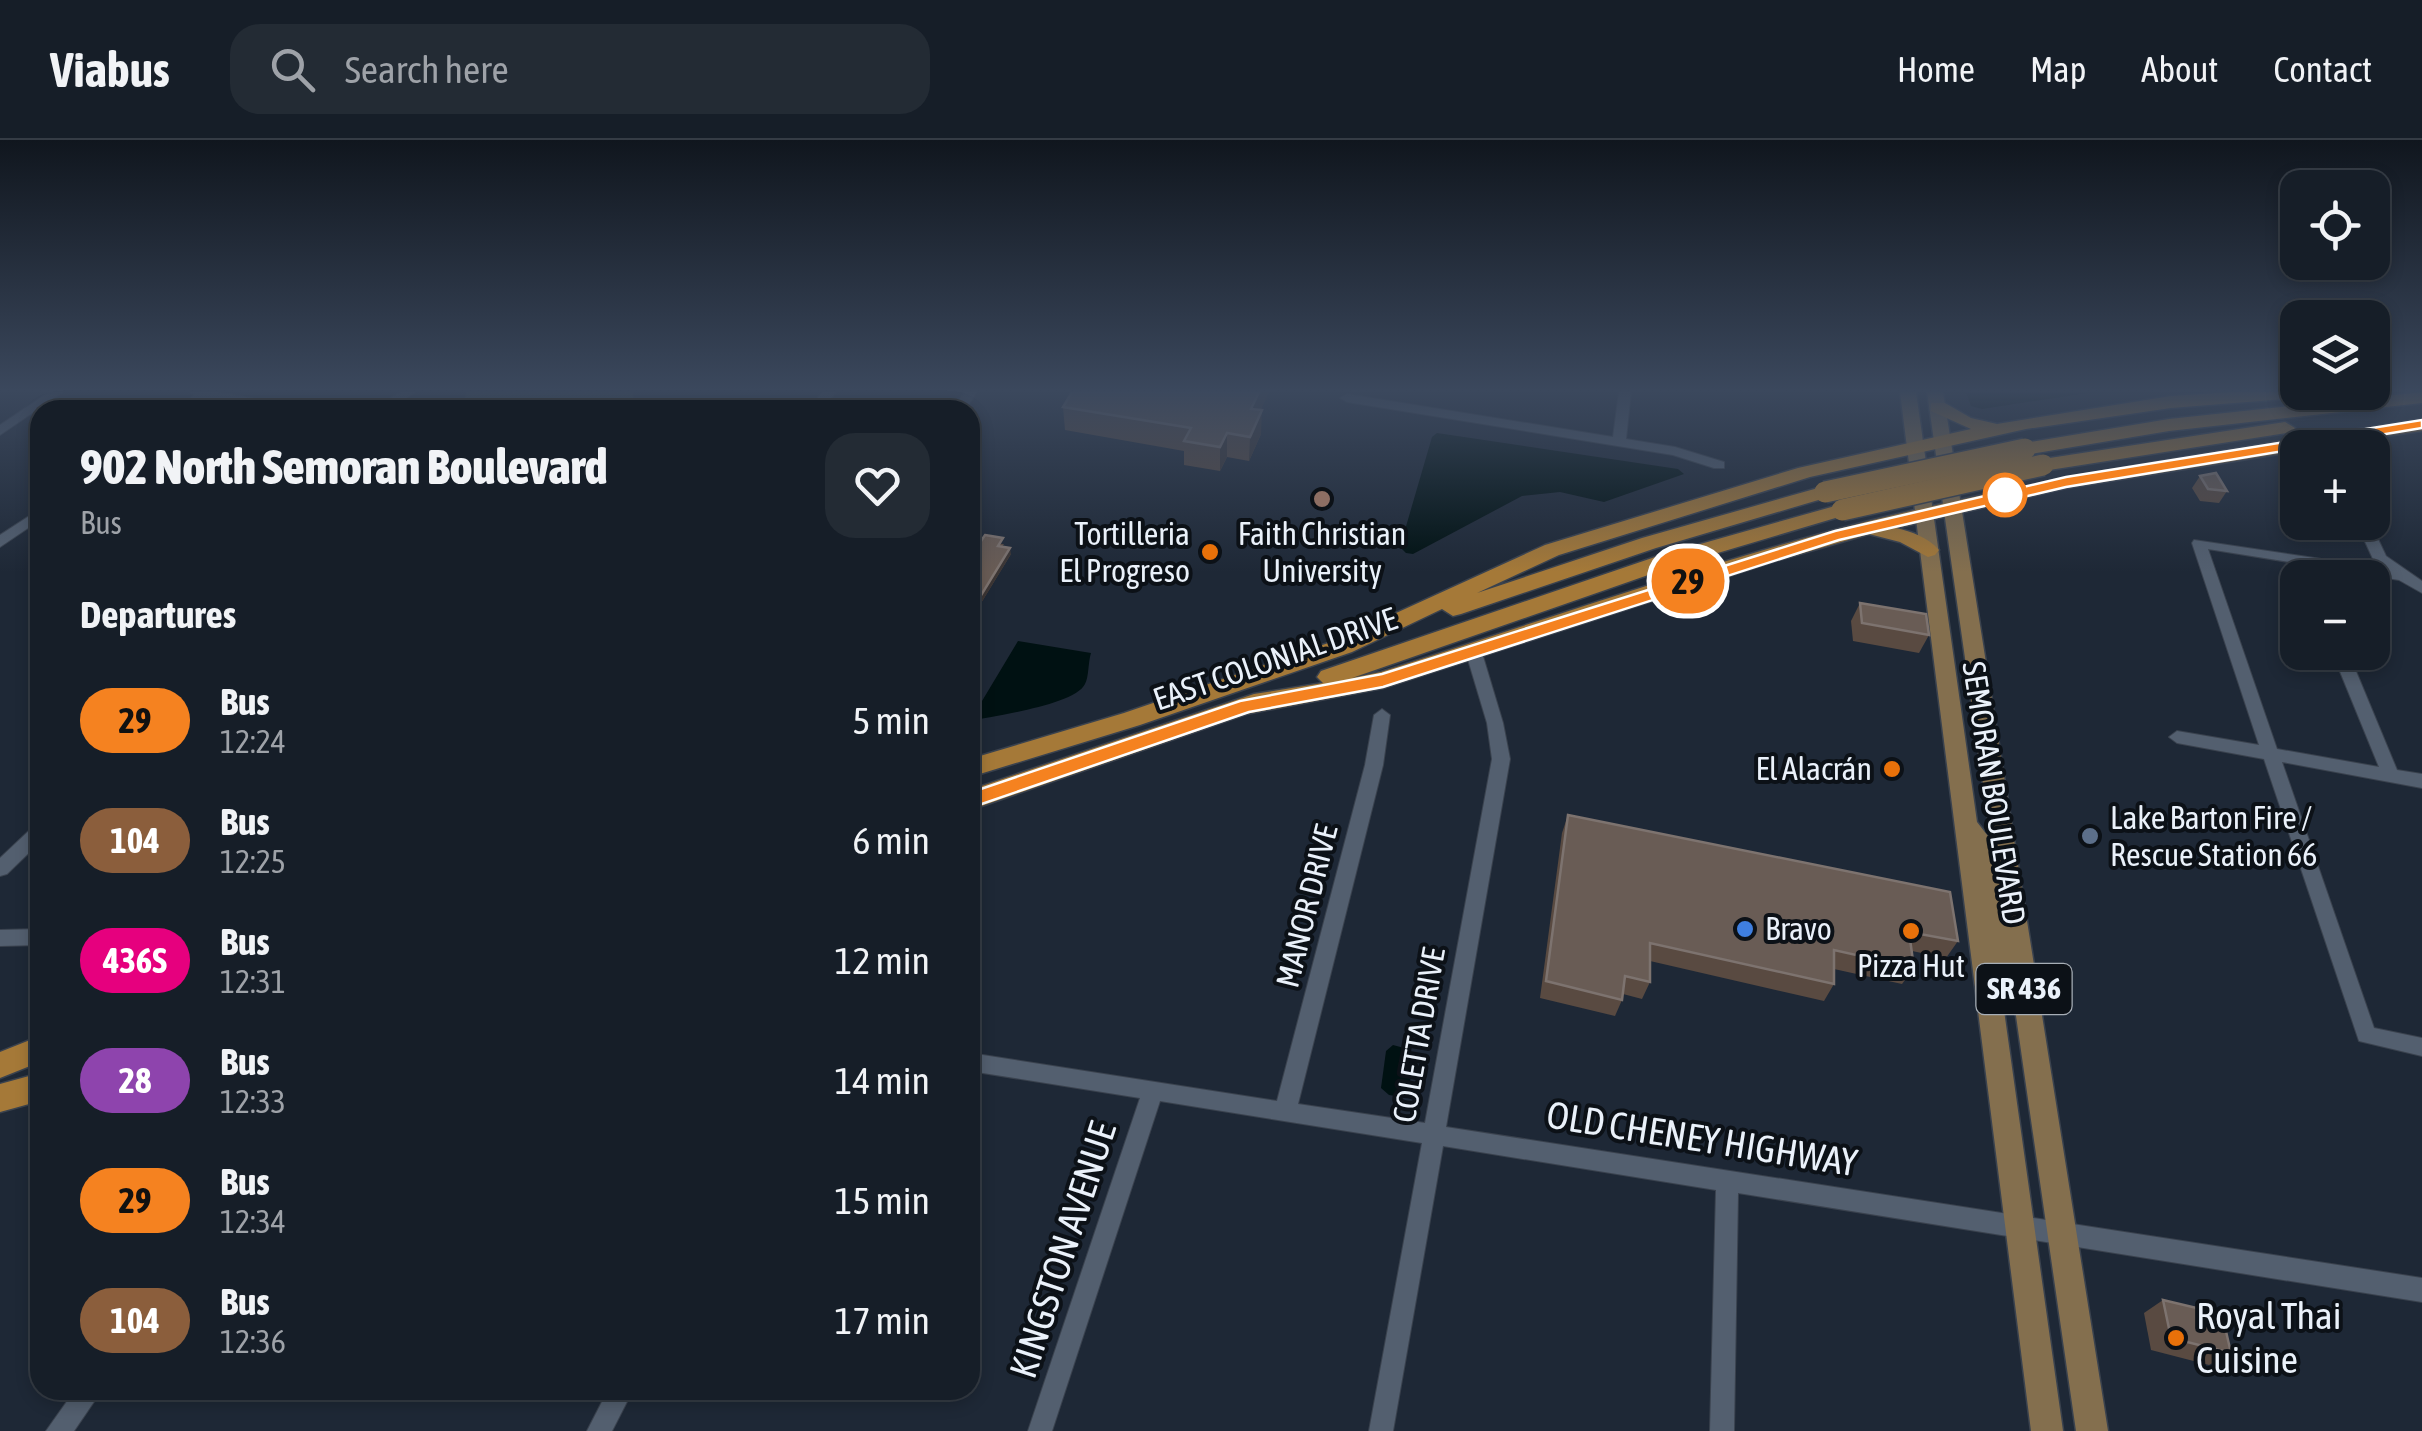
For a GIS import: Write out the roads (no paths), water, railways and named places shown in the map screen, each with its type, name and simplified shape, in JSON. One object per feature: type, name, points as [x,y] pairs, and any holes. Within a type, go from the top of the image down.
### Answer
[{"type":"highway","points":[[1924,515],[1934,452]]},
{"type":"highway","points":[[1344,646],[1552,550],[1835,464],[1968,452]]},
{"type":"highway","points":[[2001,452],[2006,463],[2031,477],[2066,482]]},
{"type":"highway","name":"EAST COLONIAL DRIVE","points":[[980,765],[1132,719],[1649,542],[1825,492],[2010,452]]},
{"type":"highway","name":"EAST COLONIAL DRIVE","points":[[980,797],[1666,560],[1842,510],[2043,465],[2125,452]]},
{"type":"highway","points":[[1866,524],[1924,515],[2066,482],[2270,452]]},
{"type":"highway","points":[[1931,458],[1988,486],[2026,490]]},
{"type":"highway","points":[[1835,464],[1867,465],[1927,487],[1953,508]]},
{"type":"highway","points":[[1798,474],[1840,486],[1860,502],[1866,524]]},
{"type":"highway","points":[[1246,706],[1383,680],[1835,536],[1866,524],[1927,487]]},
{"type":"highway","points":[[1866,524],[1907,537],[1928,550]]},
{"type":"highway","points":[[1012,787],[1097,744],[1132,719]]},
{"type":"highway","points":[[0,1062],[30,1052]]},
{"type":"highway","points":[[0,1098],[30,1090]]},
{"type":"main road","name":"SEMORAN BOULEVARD","points":[[1929,452],[1953,508],[2058,1230],[2092,1431]]},
{"type":"main road","name":"SEMORAN BOULEVARD","points":[[1924,515],[2047,1431]]},
{"type":"main road","points":[[1956,744],[1974,771],[1976,785],[1996,801]]},
{"type":"main road","points":[[1965,823],[1988,853],[2004,970],[2026,997]]},
{"type":"street","points":[[1677,452],[1720,466]]},
{"type":"street","points":[[0,542],[30,520]]},
{"type":"street","points":[[2372,540],[2380,559],[2422,588]]},
{"type":"street","points":[[2398,575],[2199,542],[2366,1035],[2422,1046]]},
{"type":"street","name":"COLETTA DRIVE","points":[[1382,1431],[1501,759],[1474,652]]},
{"type":"street","points":[[2347,670],[2391,776]]},
{"type":"street","name":"MANOR DRIVE","points":[[1285,1112],[1374,765],[1382,714]]},
{"type":"street","points":[[2177,737],[2422,782]]},
{"type":"street","points":[[0,868],[30,841]]},
{"type":"street","points":[[0,938],[30,937]]},
{"type":"street","name":"OLD CHENEY HIGHWAY","points":[[980,1064],[2022,1224],[2422,1290]]},
{"type":"street","name":"KINGSTON AVENUE","points":[[1040,1431],[1153,1092]]},
{"type":"street","points":[[1722,1431],[1727,1180]]},
{"type":"street","points":[[61,1429],[83,1400]]},
{"type":"street","points":[[599,1431],[616,1400]]},
{"type":"place","name":"Faith Christian University","points":[[1322,499]]},
{"type":"place","name":"Tortilleria El Progreso","points":[[1210,552]]},
{"type":"place","name":"El Alacrán","points":[[1892,769]]},
{"type":"place","name":"Lake Barton Fire / Rescue Station 66","points":[[2090,836]]},
{"type":"place","name":"Bravo","points":[[1745,929]]},
{"type":"place","name":"Pizza Hut","points":[[1911,931]]},
{"type":"place","name":"Royal Thai Cuisine","points":[[2176,1338]]}]
